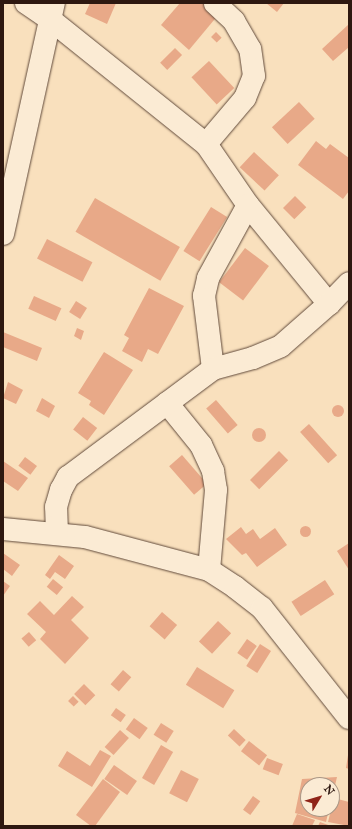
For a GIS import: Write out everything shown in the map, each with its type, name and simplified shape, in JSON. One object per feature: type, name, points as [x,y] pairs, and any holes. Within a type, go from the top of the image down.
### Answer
[{"type":"street","points":[[26,3],[52,11],[206,144],[248,205],[329,304]]},
{"type":"street","points":[[206,144],[245,98],[254,76],[250,49],[234,21],[215,3]]},
{"type":"street","points":[[3,234],[52,11]]},
{"type":"street","points":[[214,368],[204,296],[208,278],[248,205]]},
{"type":"street","points":[[57,533],[56,507],[61,490],[68,478],[214,368],[253,358],[281,346],[329,304],[349,283]]},
{"type":"street","points":[[167,403],[201,445],[213,471],[216,496],[209,570]]},
{"type":"street","points":[[3,529],[86,537],[209,570],[235,586],[262,608],[349,718]]},
{"type":"building","points":[[90,3],[116,3],[107,24],[85,14]]},
{"type":"building","points":[[180,3],[206,3],[219,14],[189,50],[161,25]]},
{"type":"building","points":[[266,3],[284,3],[277,12]]},
{"type":"building","points":[[349,24],[349,47],[333,61],[322,49]]},
{"type":"building","points":[[216,32],[222,38],[217,43],[211,37]]},
{"type":"building","points":[[175,48],[182,55],[167,70],[160,63]]},
{"type":"building","points":[[209,61],[234,88],[217,104],[191,77]]},
{"type":"building","points":[[299,102],[315,119],[288,144],[272,127]]},
{"type":"building","points":[[316,141],[326,149],[330,144],[349,158],[349,191],[343,199],[298,165]]},
{"type":"building","points":[[254,152],[279,175],[265,191],[240,167]]},
{"type":"building","points":[[295,196],[306,207],[294,219],[283,208]]},
{"type":"building","points":[[95,198],[180,247],[160,281],[76,232]]},
{"type":"building","points":[[211,207],[227,217],[200,261],[183,251]]},
{"type":"building","points":[[47,239],[92,262],[82,282],[37,259]]},
{"type":"building","points":[[245,248],[269,266],[243,300],[219,282]]},
{"type":"building","points":[[149,288],[184,306],[158,354],[148,349],[142,362],[122,351],[129,338],[124,335]]},
{"type":"building","points":[[34,296],[61,308],[56,321],[28,309]]},
{"type":"building","points":[[76,301],[87,308],[80,319],[69,312]]},
{"type":"building","points":[[77,328],[84,331],[81,340],[74,336]]},
{"type":"building","points":[[3,332],[42,348],[37,361],[3,347]]},
{"type":"building","points":[[104,352],[133,370],[104,415],[89,405],[91,401],[78,393]]},
{"type":"building","points":[[8,382],[23,390],[16,404],[3,398]]},
{"type":"building","points":[[42,398],[55,406],[49,418],[36,411]]},
{"type":"building","points":[[216,400],[238,425],[228,433],[206,409]]},
{"type":"building","points":[[336,405],[340,405],[344,411],[340,417],[336,417],[332,413],[332,409]]},
{"type":"building","points":[[83,417],[97,428],[87,441],[73,430]]},
{"type":"building","points":[[309,424],[337,455],[328,463],[300,432]]},
{"type":"building","points":[[259,428],[264,430],[266,435],[264,440],[259,442],[254,440],[252,435],[254,430]]},
{"type":"building","points":[[279,451],[288,460],[259,489],[250,480]]},
{"type":"building","points":[[182,455],[207,484],[194,495],[169,466]]},
{"type":"building","points":[[25,457],[37,466],[30,475],[18,466]]},
{"type":"building","points":[[3,461],[28,478],[18,491],[3,481]]},
{"type":"building","points":[[303,526],[307,526],[309,527],[309,535],[303,536],[300,533],[300,529]]},
{"type":"building","points":[[241,527],[246,534],[253,529],[260,539],[275,528],[287,545],[257,567],[246,553],[242,555],[226,539]]},
{"type":"building","points":[[349,543],[349,570],[337,551]]},
{"type":"building","points":[[3,553],[20,565],[12,576],[3,569]]},
{"type":"building","points":[[59,555],[74,566],[65,579],[55,572],[50,579],[45,575]]},
{"type":"building","points":[[53,579],[63,587],[57,595],[47,587]]},
{"type":"building","points":[[325,580],[334,594],[301,616],[291,602]]},
{"type":"building","points":[[3,581],[10,586],[3,596]]},
{"type":"building","points":[[72,596],[84,607],[71,620],[89,638],[65,664],[40,639],[46,632],[27,614],[40,601],[54,615]]},
{"type":"building","points":[[162,612],[177,625],[165,639],[150,626]]},
{"type":"building","points":[[218,621],[231,633],[212,654],[199,641]]},
{"type":"building","points":[[29,632],[36,640],[29,647],[21,639]]},
{"type":"building","points":[[247,639],[257,646],[247,660],[237,653]]},
{"type":"building","points":[[260,644],[271,651],[257,673],[246,666]]},
{"type":"building","points":[[197,667],[234,690],[223,708],[186,685]]},
{"type":"building","points":[[123,670],[131,677],[119,692],[111,684]]},
{"type":"building","points":[[84,684],[95,695],[85,705],[74,694]]},
{"type":"building","points":[[73,696],[79,702],[74,707],[68,701]]},
{"type":"building","points":[[116,708],[126,715],[121,722],[111,715]]},
{"type":"building","points":[[134,718],[148,728],[140,739],[126,729]]},
{"type":"building","points":[[161,723],[174,731],[166,743],[154,735]]},
{"type":"building","points":[[234,729],[246,740],[240,746],[228,736]]},
{"type":"building","points":[[120,730],[129,738],[114,755],[105,747]]},
{"type":"building","points":[[249,741],[267,755],[259,765],[241,751]]},
{"type":"building","points":[[161,745],[173,752],[154,785],[142,778]]},
{"type":"building","points":[[100,750],[111,756],[92,787],[58,766],[67,751],[90,766]]},
{"type":"building","points":[[349,755],[349,769],[346,768]]},
{"type":"building","points":[[267,758],[283,764],[279,775],[263,769]]},
{"type":"building","points":[[114,765],[137,781],[127,795],[104,779]]},
{"type":"building","points":[[181,770],[199,779],[187,802],[169,793]]},
{"type":"building","points":[[103,779],[120,792],[95,826],[91,826],[76,815]]},
{"type":"building","points":[[300,789],[300,814],[295,813]]},
{"type":"building","points":[[253,796],[260,801],[250,815],[243,810]]},
{"type":"building","points":[[340,800],[349,802],[349,826],[328,822],[329,817],[340,817]]},
{"type":"building","points":[[297,814],[300,815],[300,817],[315,820],[312,826],[292,826]]},
{"type":"building","points":[[309,817],[327,817],[326,822]]},
{"type":"building","points":[[320,822],[331,826],[318,826]]}]
